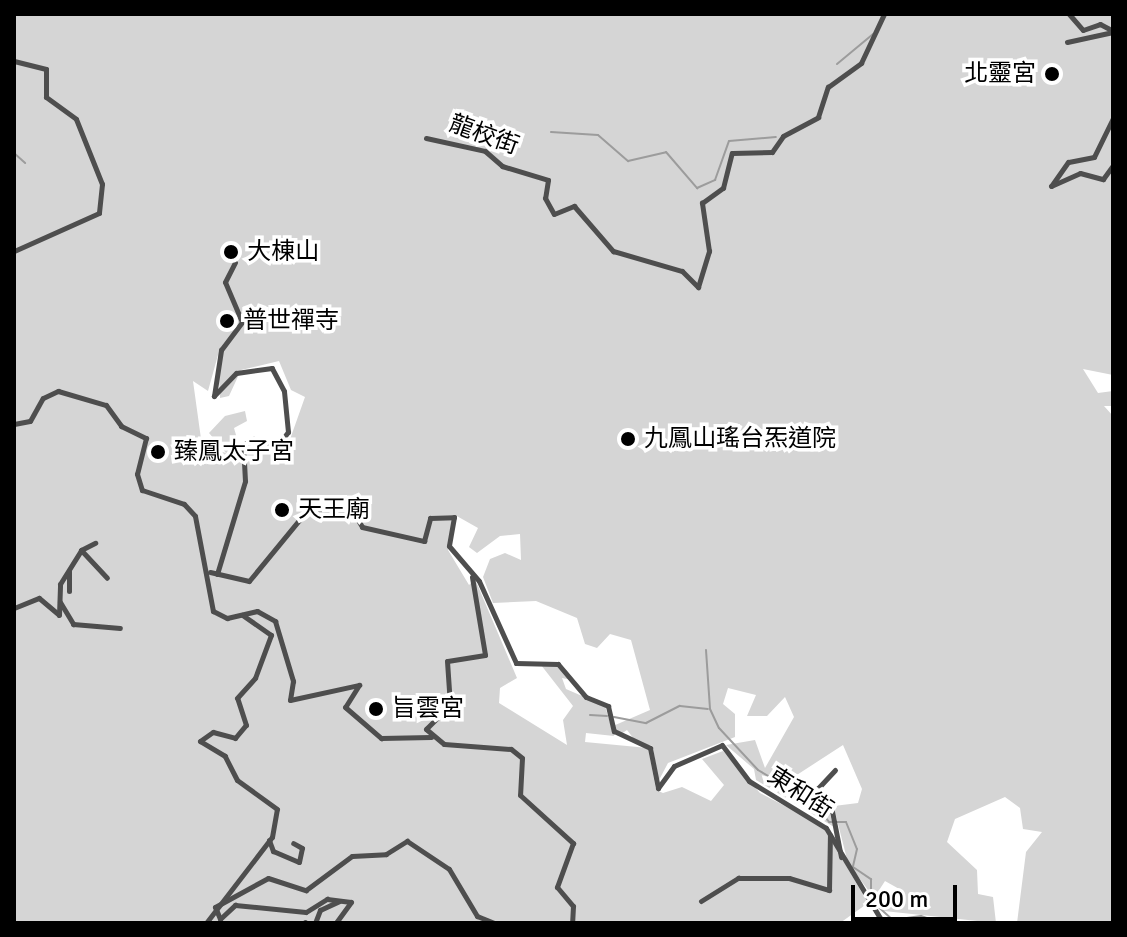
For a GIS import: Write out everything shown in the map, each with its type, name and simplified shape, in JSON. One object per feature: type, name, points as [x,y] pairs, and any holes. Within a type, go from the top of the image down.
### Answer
[{"type":"street","name":"龍校街","points":[[426,138],[485,151],[502,166],[548,180],[545,198],[554,214],[574,206],[613,251],[682,271],[698,287],[709,251],[702,203],[723,188],[732,153],[772,152],[783,136],[818,117],[828,87],[861,63],[884,14]]},
{"type":"street","points":[[1069,14],[1083,30],[1100,24],[1113,31]]},
{"type":"street","points":[[1067,42],[1113,31]]},
{"type":"street","points":[[14,61],[46,69],[46,97],[76,119],[102,184],[99,213],[14,251]]},
{"type":"street","points":[[1113,118],[1094,157],[1068,162],[1051,183],[1057,189],[1080,173],[1103,179],[1113,165]]},
{"type":"street","points":[[235,262],[226,290],[242,322],[221,350],[214,396],[236,373],[272,368],[284,391],[288,432],[277,446],[253,439],[243,445],[245,481],[213,573],[213,611],[227,618],[257,611],[275,621],[294,703],[359,685],[345,707],[381,738],[431,737],[444,744],[511,749],[522,758],[520,795],[573,843],[557,887],[573,906],[572,923]]},
{"type":"street","points":[[14,424],[30,421],[43,398],[58,391],[106,405],[121,426],[146,438],[137,474],[142,490],[189,506],[213,573]]},
{"type":"street","points":[[213,573],[252,579],[314,507],[354,513],[362,527],[424,541],[430,518],[454,517],[449,546],[472,577],[487,650],[443,666],[452,697],[428,720],[431,737]]},
{"type":"street","points":[[14,608],[39,598],[59,615],[58,597],[69,570],[81,550],[95,543]]},
{"type":"street","points":[[77,566],[81,550]]},
{"type":"street","points":[[81,550],[107,578]]},
{"type":"street","points":[[69,570],[69,591]]},
{"type":"street","name":"東和街","points":[[472,577],[516,663],[558,664],[586,697],[608,706],[614,731],[650,748],[658,788],[674,766],[722,745],[749,781],[829,832],[841,861],[883,923]]},
{"type":"street","points":[[58,597],[73,624],[120,628]]},
{"type":"street","points":[[206,923],[215,907],[269,840],[275,805],[256,799],[225,756],[200,741],[213,732],[235,738],[246,725],[237,698],[255,678],[271,635],[241,614]]},
{"type":"street","points":[[835,770],[818,788],[834,821],[841,861]]},
{"type":"street","points":[[701,901],[738,878],[789,878],[829,890],[829,832]]},
{"type":"street","points":[[269,840],[273,851],[299,862],[302,848],[293,843]]},
{"type":"street","points":[[215,907],[268,878],[306,890],[352,856],[386,854],[407,841],[449,869],[477,916],[494,923]]},
{"type":"street","points":[[215,907],[220,919],[235,905],[306,912],[320,901],[343,899],[352,905],[336,923]]},
{"type":"street","points":[[315,923],[320,910],[343,899]]},
{"type":"shaded area","points":[[14,14],[1113,14],[1113,375],[1083,369],[1098,393],[1113,391],[1113,406],[1104,406],[1113,416],[1113,923],[1017,923],[1026,852],[1042,832],[1023,829],[1020,808],[1005,797],[955,819],[947,842],[977,870],[978,894],[993,897],[996,923],[884,911],[877,903],[899,909],[901,890],[885,881],[874,898],[848,863],[837,820],[834,806],[858,803],[862,789],[843,745],[786,782],[828,808],[834,827],[756,780],[754,769],[726,745],[755,740],[765,768],[794,717],[785,697],[767,716],[747,716],[756,695],[728,688],[723,704],[735,714],[735,737],[668,763],[658,782],[653,746],[637,743],[627,730],[618,736],[613,726],[650,710],[631,640],[610,634],[597,648],[585,644],[577,618],[536,601],[493,603],[483,577],[490,559],[505,553],[521,560],[520,534],[500,536],[477,553],[469,547],[478,528],[455,515],[448,550],[469,585],[475,579],[517,678],[500,688],[499,703],[567,745],[563,720],[573,706],[541,665],[559,666],[572,680],[562,678],[566,689],[605,706],[614,736],[586,733],[585,742],[648,748],[656,790],[663,793],[682,787],[711,801],[724,785],[702,759],[723,751],[760,793],[823,826],[868,903],[840,923],[14,923]],"holes":[[[218,355],[220,398],[229,396],[241,370],[279,361],[291,390],[305,397],[288,445],[238,442],[234,428],[247,421],[245,411],[225,416],[209,433],[226,453],[202,446],[193,381],[208,391]]]},
{"type":"waterway","points":[[837,64],[873,34]]},
{"type":"waterway","points":[[551,132],[598,135],[628,161],[666,152],[697,188],[715,180],[729,141],[776,137]]},
{"type":"waterway","points":[[14,153],[25,163]]},
{"type":"waterway","points":[[706,650],[710,709],[719,728],[758,770],[811,801],[829,822],[846,822],[857,849],[853,867],[871,879],[871,898]]},
{"type":"waterway","points":[[614,717],[646,723],[680,706],[708,709]]},
{"type":"waterway","points":[[590,715],[607,716]]},
{"type":"waterway","points":[[874,903],[893,920],[921,916],[941,923]]},
{"type":"place","name":"北靈宮","points":[[1052,74]]},
{"type":"place","name":"大棟山","points":[[231,252]]},
{"type":"place","name":"普世禪寺","points":[[227,321]]},
{"type":"place","name":"九鳳山瑤台炁道院","points":[[628,439]]},
{"type":"place","name":"臻鳳太子宮","points":[[158,452]]},
{"type":"place","name":"天王廟","points":[[282,510]]},
{"type":"place","name":"旨雲宮","points":[[376,709]]}]
